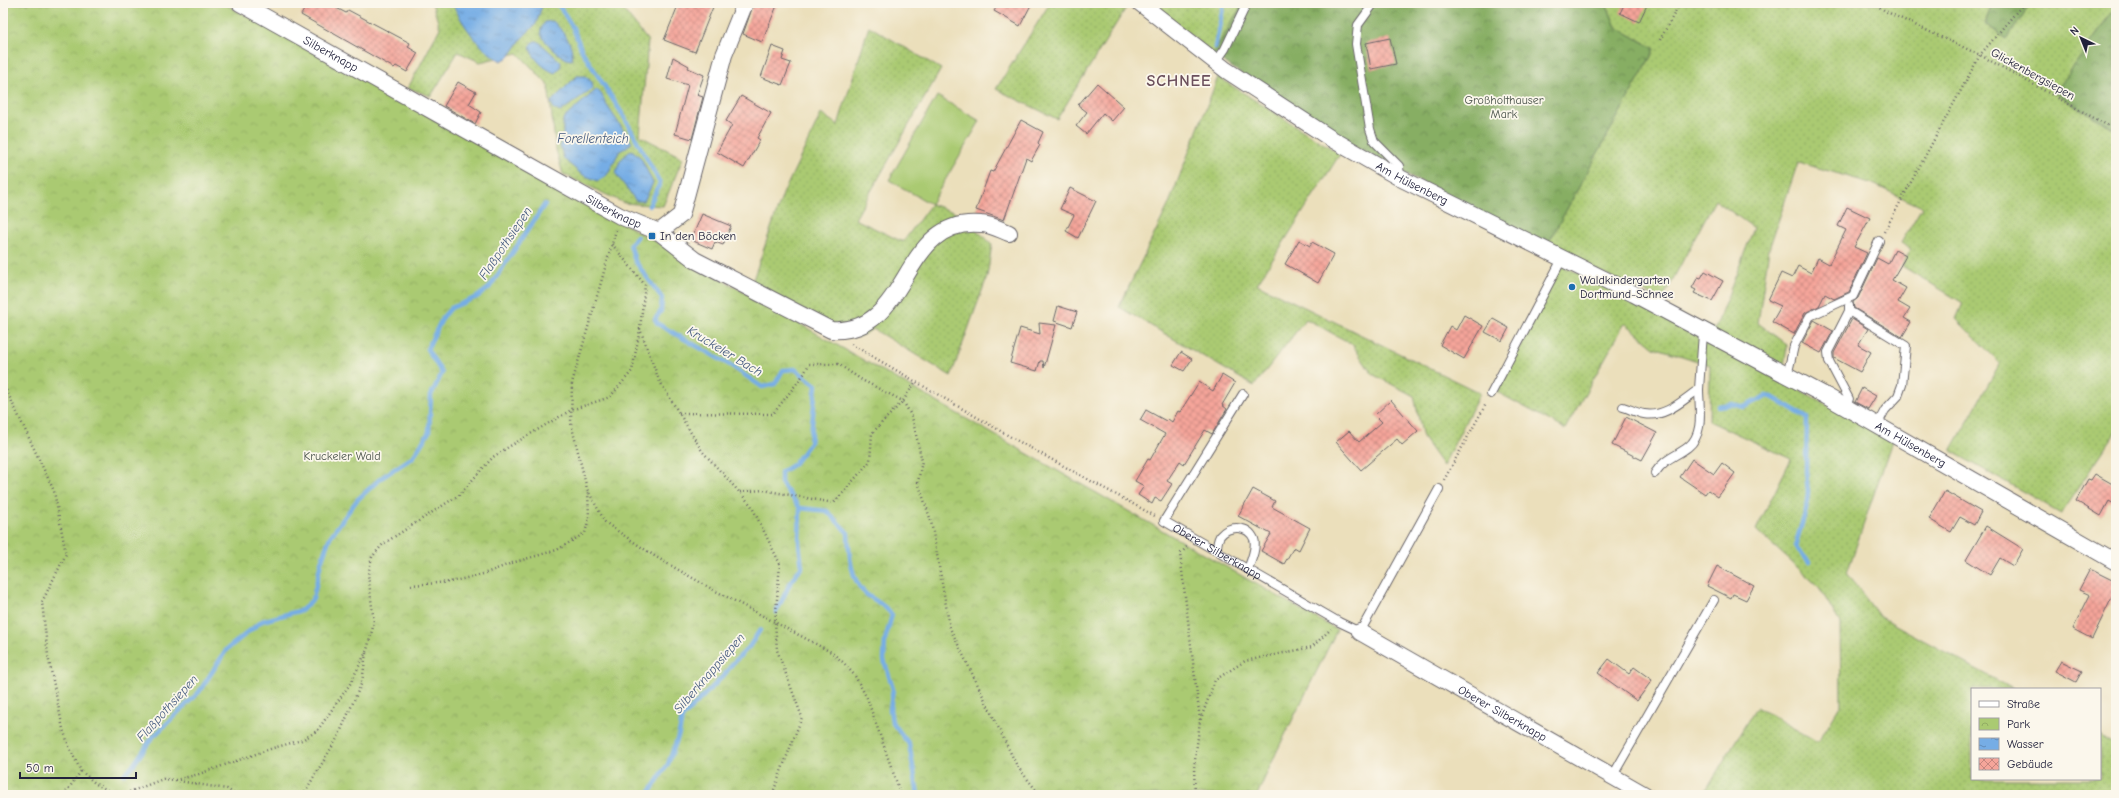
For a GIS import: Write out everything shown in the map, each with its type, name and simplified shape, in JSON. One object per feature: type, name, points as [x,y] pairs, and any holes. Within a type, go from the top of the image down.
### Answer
[{"type":"street","name":"Silberknapp","points":[[240,3],[620,216],[659,232],[695,260],[831,330],[846,331],[858,328],[878,314],[894,297],[923,248],[939,232],[959,224],[981,224],[1010,233]]},
{"type":"street","points":[[659,232],[681,215],[724,55],[745,3]]},
{"type":"street","name":"Am Hülsenberg","points":[[1140,3],[1216,62],[1281,108],[1330,138],[1400,178],[1634,294],[1703,333],[1787,376],[1877,425],[2116,562]]},
{"type":"street","name":"Oberer Silberknapp","points":[[1360,632],[1645,795]]},
{"type":"lane","points":[[1216,62],[1225,49],[1247,3]]},
{"type":"lane","points":[[1374,3],[1358,25],[1356,44],[1370,129],[1374,141],[1399,166],[1400,178]]},
{"type":"lane","points":[[1787,376],[1794,346],[1810,316],[1853,296],[1879,242]]},
{"type":"lane","points":[[1491,394],[1562,259]]},
{"type":"lane","points":[[1844,407],[1849,399],[1830,361],[1828,352],[1849,311],[1849,298]]},
{"type":"lane","points":[[1849,311],[1906,346],[1902,385],[1898,396],[1886,410],[1877,425]]},
{"type":"lane","points":[[1655,473],[1663,462],[1688,447],[1697,437],[1700,423],[1699,389],[1703,333]]},
{"type":"lane","points":[[1623,407],[1645,414],[1663,412],[1680,403],[1699,389]]},
{"type":"lane","name":"Oberer Silberknapp","points":[[1243,394],[1164,521],[1339,622],[1360,632]]},
{"type":"lane","points":[[1360,632],[1438,489]]},
{"type":"lane","points":[[1217,551],[1220,536],[1227,530],[1234,527],[1242,528],[1254,538],[1255,544],[1248,569]]},
{"type":"lane","points":[[1612,777],[1714,600]]},
{"type":"path","points":[[1660,40],[1680,3]]},
{"type":"path","points":[[1873,3],[1887,12],[1980,55],[1879,242]]},
{"type":"path","name":"Glickenbergsiepen","points":[[2024,3],[1980,55],[2116,130]]},
{"type":"path","points":[[303,795],[338,737],[362,682],[367,650],[374,623],[368,574],[372,557],[382,544],[459,495],[493,457],[571,410],[610,397],[632,371],[640,330],[646,285],[612,243],[572,383],[571,410],[571,423],[587,489],[589,518],[585,533],[557,550],[515,562],[483,574],[450,582],[411,585]]},
{"type":"path","points":[[640,330],[659,380],[702,451],[751,505],[780,564],[775,622],[777,650],[802,717],[772,795]]},
{"type":"path","points":[[831,330],[1016,440],[1164,521]]},
{"type":"path","points":[[679,412],[773,414],[804,374],[809,364],[838,364],[862,380],[903,401],[912,417],[922,461],[918,482],[931,521],[950,628],[1017,766],[1040,795]]},
{"type":"path","points":[[740,492],[763,490],[834,503],[870,461],[872,432],[903,401],[916,381]]},
{"type":"path","points":[[3,383],[54,491],[66,554],[42,602],[48,656],[63,729],[70,749],[82,771],[96,784],[117,795]]},
{"type":"path","points":[[1438,489],[1491,394]]},
{"type":"path","points":[[587,489],[605,522],[616,530],[662,560],[831,652],[844,663],[855,676],[867,698],[901,795]]},
{"type":"path","points":[[1194,538],[1180,554],[1200,720]]},
{"type":"path","points":[[1195,795],[1194,768],[1200,720],[1215,680],[1244,661],[1312,647],[1339,622]]},
{"type":"path","points":[[176,780],[200,774],[273,748],[302,740],[317,731],[350,684],[367,650]]},
{"type":"path","points":[[64,795],[82,771]]},
{"type":"path","points":[[122,795],[163,779],[227,789],[236,795]]},
{"type":"green space","name":"Kruckeler Wald","points":[[3,3],[223,3],[614,218],[1337,630],[1257,795],[3,795]]},
{"type":"green space","points":[[432,3],[618,3],[648,41],[640,136],[683,158],[663,206],[624,203],[563,174],[556,150],[548,85],[518,53],[480,62],[458,52],[431,96],[408,88],[440,28]]},
{"type":"green space","points":[[1050,3],[1129,3],[1057,119],[996,89]]},
{"type":"green space","points":[[1151,3],[1243,3],[1213,54]]},
{"type":"green space","name":"Großholthauser Mark","points":[[1243,3],[1606,3],[1616,27],[1655,49],[1546,247],[1320,129],[1213,54]]},
{"type":"green space","points":[[1606,3],[1992,3],[1985,24],[2007,39],[2031,3],[2116,3],[2116,6],[2055,93],[2116,130],[2116,432],[2061,513],[1951,451],[2000,363],[1956,319],[1963,303],[1902,266],[1911,249],[1901,243],[1922,207],[1873,184],[1798,162],[1769,249],[1758,323],[1787,345],[1782,380],[1892,441],[1847,573],[1879,616],[2011,688],[1971,688],[1971,780],[2101,780],[2101,737],[2116,745],[2116,795],[1703,795],[1756,707],[1818,742],[1841,704],[1840,623],[1819,587],[1756,530],[1791,459],[1709,421],[1710,365],[1654,347],[1625,323],[1565,429],[1497,392],[1561,266],[1715,329],[1754,228],[1715,200],[1662,300],[1546,247],[1655,49],[1616,27]]},
{"type":"green space","points":[[1992,3],[2031,3],[2007,39],[1985,24]]},
{"type":"green space","points":[[2116,6],[2116,130],[2055,93]]},
{"type":"green space","points":[[869,26],[941,69],[855,219],[903,242],[931,204],[959,214],[992,244],[987,277],[951,376],[873,329],[859,337],[833,337],[749,291],[783,194],[821,114],[838,125]]},
{"type":"green space","points":[[1218,77],[1340,154],[1257,284],[1480,393],[1443,466],[1423,438],[1414,396],[1372,374],[1352,344],[1306,319],[1254,386],[1119,307],[1168,206]]},
{"type":"green space","points":[[937,96],[980,121],[931,204],[889,180]]},
{"type":"water","points":[[452,3],[540,3],[542,6],[536,24],[522,38],[509,57],[501,61],[485,50],[472,36]]},
{"type":"water","points":[[553,21],[570,43],[572,60],[564,57],[554,50],[541,34],[541,29],[545,22]]},
{"type":"water","points":[[534,41],[538,41],[561,62],[560,68],[555,73],[543,66],[533,55],[530,46]]},
{"type":"water","name":"Forellenteich","points":[[577,76],[585,76],[592,82],[593,88],[560,112],[554,109],[551,102]]},
{"type":"water","name":"Forellenteich","points":[[597,89],[632,143],[619,152],[607,175],[598,181],[581,174],[564,159],[560,146],[563,133],[563,119]]},
{"type":"water","name":"Forellenteich","points":[[632,150],[641,158],[653,183],[644,201],[636,201],[616,174],[621,160]]},
{"type":"building","points":[[308,3],[327,3],[346,13],[348,10],[410,43],[408,47],[418,53],[407,72],[396,66],[394,68],[301,15]]},
{"type":"building","points":[[679,3],[703,3],[713,7],[695,52],[664,40]]},
{"type":"building","points":[[754,3],[778,3],[762,42],[743,34]]},
{"type":"building","points":[[999,3],[1032,3],[1020,26],[994,11]]},
{"type":"building","points":[[1625,3],[1648,3],[1639,22],[1620,13]]},
{"type":"building","points":[[1390,38],[1396,64],[1371,69],[1366,43]]},
{"type":"building","points":[[772,46],[785,51],[782,60],[791,63],[782,85],[761,77]]},
{"type":"building","points":[[673,57],[689,66],[688,68],[704,75],[697,95],[703,97],[692,139],[675,134],[688,85],[667,79]]},
{"type":"building","points":[[458,82],[476,92],[469,104],[481,112],[475,124],[444,106]]},
{"type":"building","points":[[1097,83],[1124,107],[1112,121],[1103,113],[1086,134],[1076,126],[1087,112],[1078,105]]},
{"type":"building","points":[[741,96],[771,113],[757,138],[760,140],[744,168],[717,152],[732,125],[726,121]]},
{"type":"building","points":[[1021,120],[1043,132],[1038,143],[1040,145],[1031,161],[1026,158],[1004,220],[976,210],[990,171],[993,172]]},
{"type":"building","points":[[1070,188],[1096,201],[1078,238],[1066,231],[1074,215],[1060,209]]},
{"type":"building","points":[[1847,207],[1870,218],[1854,247],[1867,253],[1849,292],[1834,299],[1825,294],[1819,306],[1805,313],[1794,334],[1772,322],[1781,306],[1768,300],[1781,273],[1792,278],[1798,266],[1811,273],[1818,258],[1829,264],[1846,230],[1838,226]]},
{"type":"building","points":[[702,214],[731,226],[723,245],[715,242],[712,249],[691,240]]},
{"type":"building","points":[[1299,240],[1310,246],[1312,242],[1334,254],[1318,283],[1285,264]]},
{"type":"building","points":[[1895,250],[1906,256],[1892,280],[1906,288],[1898,302],[1910,309],[1904,318],[1911,322],[1902,337],[1854,308],[1853,302],[1858,298],[1877,258],[1888,264]]},
{"type":"building","points":[[1705,271],[1723,281],[1712,301],[1694,293],[1696,290],[1692,288],[1698,277],[1701,278]]},
{"type":"building","points":[[1058,306],[1077,312],[1072,327],[1054,321]]},
{"type":"building","points":[[1464,315],[1483,326],[1464,359],[1440,345],[1450,326],[1456,330]]},
{"type":"building","points":[[1493,319],[1509,328],[1502,341],[1485,332]]},
{"type":"building","points":[[1852,319],[1868,329],[1858,345],[1871,352],[1860,372],[1834,358],[1834,353]]},
{"type":"building","points":[[1814,320],[1833,331],[1821,353],[1802,343]]},
{"type":"building","points":[[1039,323],[1056,325],[1044,368],[1043,361],[1040,361],[1037,371],[1010,363],[1020,328],[1040,334]]},
{"type":"building","points":[[1181,352],[1192,359],[1184,371],[1173,365]]},
{"type":"building","points":[[1222,375],[1235,383],[1222,405],[1227,409],[1212,434],[1205,430],[1184,464],[1180,461],[1167,481],[1172,484],[1161,501],[1155,498],[1152,504],[1138,495],[1144,486],[1135,481],[1148,459],[1150,460],[1165,434],[1140,420],[1146,410],[1166,421],[1168,419],[1172,422],[1199,382],[1213,391]]},
{"type":"building","points":[[1862,388],[1876,396],[1868,409],[1855,402]]},
{"type":"building","points":[[1391,400],[1418,431],[1402,445],[1397,439],[1361,470],[1336,442],[1349,431],[1359,442],[1382,422],[1375,415]]},
{"type":"building","points":[[1626,417],[1657,433],[1642,460],[1612,445]]},
{"type":"building","points":[[1692,459],[1714,474],[1722,463],[1735,473],[1718,497],[1708,490],[1705,494],[1680,477]]},
{"type":"building","points":[[2095,474],[2116,486],[2116,505],[2109,501],[2101,516],[2076,501],[2088,479],[2091,480]]},
{"type":"building","points":[[1253,489],[1275,501],[1272,507],[1310,528],[1299,550],[1294,547],[1284,564],[1261,551],[1271,534],[1238,516]]},
{"type":"building","points":[[1945,491],[1981,512],[1974,525],[1960,517],[1951,532],[1929,519]]},
{"type":"building","points":[[1986,526],[2023,549],[2013,566],[2000,558],[1990,575],[1966,560]]},
{"type":"building","points":[[1717,566],[1754,586],[1746,600],[1733,594],[1731,598],[1707,586]]},
{"type":"building","points":[[2090,569],[2116,582],[2116,589],[2092,639],[2073,629],[2090,595],[2079,590]]},
{"type":"building","points":[[1609,659],[1629,674],[1634,667],[1652,680],[1637,701],[1598,673]]},
{"type":"building","points":[[2061,661],[2082,671],[2076,682],[2055,671]]},
{"type":"waterway","name":"Kruckeler Bach","points":[[555,3],[560,7],[573,28],[582,51],[623,115],[660,183],[649,206]]},
{"type":"waterway","points":[[1215,47],[1224,3]]},
{"type":"waterway","name":"Flaßpothsiepen","points":[[124,774],[134,764],[152,738],[199,692],[227,649],[262,621],[302,610],[313,599],[321,562],[330,537],[357,500],[381,478],[413,457],[429,432],[431,395],[442,373],[427,349],[443,317],[451,308],[477,297],[489,288],[545,204]]},
{"type":"waterway","name":"Kruckeler Bach","points":[[637,237],[630,244],[635,261],[662,298],[661,311],[655,319],[658,324],[730,365],[762,387],[775,384],[783,370],[795,369],[816,385],[810,443],[794,464],[781,472],[781,483],[800,508],[827,511],[848,533],[851,566],[857,582],[866,594],[884,606],[892,615],[885,640],[884,660],[893,689],[890,709],[892,722],[909,744],[918,795]]},
{"type":"waterway","points":[[1718,406],[1732,404],[1744,407],[1766,396],[1772,397],[1807,418],[1806,471],[1808,492],[1806,510],[1795,546],[1809,562]]},
{"type":"waterway","name":"Silberknappsiepen","points":[[776,612],[790,583],[802,567],[799,543],[800,508]]},
{"type":"waterway","name":"Silberknappsiepen","points":[[648,795],[668,764],[679,734],[682,718],[749,647],[760,630]]},
{"type":"place","name":"In den Böcken","points":[[652,236]]},
{"type":"place","name":"Waldkindergarten Dortmund-Schnee","points":[[1572,287]]},
{"type":"district","name":"SCHNEE","points":[[1179,81]]}]
